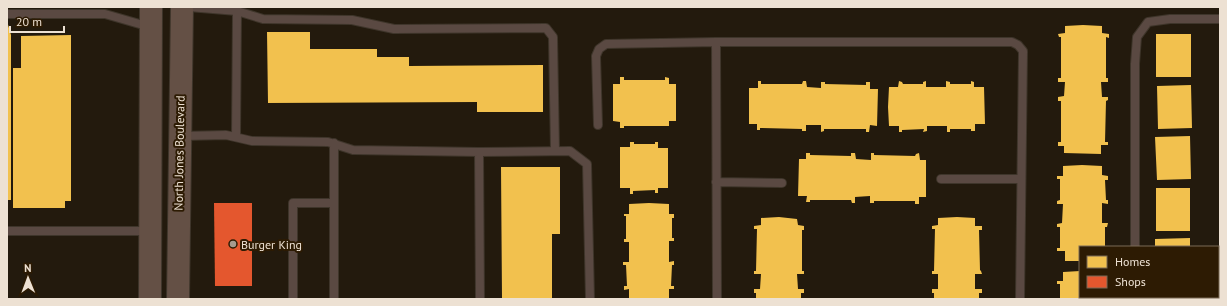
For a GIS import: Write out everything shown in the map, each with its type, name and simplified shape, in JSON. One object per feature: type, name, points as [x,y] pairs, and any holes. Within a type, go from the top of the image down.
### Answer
[{"type":"main road","name":"North Jones Boulevard","points":[[178,299],[179,136],[182,7]]},
{"type":"main road","points":[[150,299],[151,17]]},
{"type":"lane","points":[[189,7],[237,11],[263,19],[352,20],[394,29],[546,28],[553,37],[555,151]]},
{"type":"lane","points":[[237,11],[247,7]]},
{"type":"lane","points":[[236,137],[237,11]]},
{"type":"lane","points":[[7,14],[105,14],[151,17]]},
{"type":"lane","points":[[1135,246],[1135,64],[1137,37],[1148,22],[1170,19],[1220,19]]},
{"type":"lane","points":[[598,125],[596,56],[599,49],[606,44],[716,42],[1012,42],[1018,44],[1023,51],[1020,299]]},
{"type":"lane","points":[[716,42],[717,299]]},
{"type":"lane","points":[[179,136],[226,135],[252,141],[334,143],[353,150],[479,152],[570,151],[588,164],[590,299]]},
{"type":"lane","points":[[334,143],[334,299]]},
{"type":"lane","points":[[479,152],[480,299]]},
{"type":"lane","points":[[940,179],[1021,179]]},
{"type":"lane","points":[[716,182],[782,183]]},
{"type":"lane","points":[[293,299],[293,203],[334,203]]},
{"type":"lane","points":[[7,231],[150,231]]},
{"type":"building: Homes","points":[[7,21],[11,35],[11,200],[7,200]]},
{"type":"building: Homes","points":[[1065,26],[1102,26],[1102,33],[1109,34],[1109,38],[1106,37],[1106,78],[1108,78],[1108,82],[1101,82],[1102,97],[1108,97],[1108,100],[1106,101],[1105,142],[1108,142],[1108,145],[1101,145],[1101,154],[1064,153],[1064,146],[1058,146],[1058,142],[1061,142],[1061,101],[1058,101],[1058,97],[1064,96],[1065,82],[1058,82],[1058,78],[1061,78],[1061,37],[1059,37],[1058,34],[1065,33]]},
{"type":"building: Homes","points":[[267,32],[310,32],[310,49],[377,49],[377,57],[409,57],[409,66],[543,65],[543,112],[477,112],[477,102],[268,103]]},
{"type":"building: Homes","points":[[1156,34],[1191,34],[1191,77],[1156,77]]},
{"type":"building: Homes","points":[[71,35],[71,201],[65,201],[65,208],[13,208],[13,68],[21,68],[21,36]]},
{"type":"building: Homes","points":[[620,77],[624,77],[624,80],[665,80],[665,77],[669,78],[669,84],[676,84],[676,121],[669,121],[669,126],[624,126],[624,128],[620,128],[620,122],[613,121],[613,84],[620,84]]},
{"type":"building: Homes","points":[[758,81],[761,81],[761,84],[802,84],[803,81],[806,81],[807,87],[821,88],[821,82],[825,82],[825,84],[866,85],[866,82],[870,82],[870,89],[878,89],[877,126],[870,125],[869,132],[866,132],[866,129],[824,129],[824,131],[821,132],[821,125],[806,125],[806,131],[802,131],[802,129],[760,128],[760,130],[757,130],[757,124],[749,124],[749,88],[758,88]]},
{"type":"building: Homes","points":[[899,81],[903,84],[923,84],[923,82],[926,81],[926,87],[946,87],[946,81],[950,82],[950,84],[971,84],[971,81],[974,82],[974,87],[984,87],[985,124],[975,124],[975,131],[971,131],[971,129],[950,129],[950,132],[947,132],[947,126],[927,126],[927,131],[923,132],[924,129],[902,130],[902,132],[899,132],[899,126],[889,126],[888,107],[889,87],[898,87]]},
{"type":"building: Homes","points":[[1191,85],[1192,128],[1158,129],[1157,86]]},
{"type":"building: Homes","points":[[1190,136],[1191,179],[1157,180],[1155,137]]},
{"type":"building: Homes","points":[[630,142],[634,142],[634,144],[655,144],[655,142],[658,142],[658,148],[668,148],[668,188],[658,188],[658,193],[655,193],[655,190],[633,191],[633,194],[630,194],[630,188],[620,188],[620,147],[630,147]]},
{"type":"building: Homes","points":[[806,153],[810,153],[810,155],[851,156],[851,153],[855,153],[856,159],[871,160],[871,153],[874,153],[874,155],[915,156],[919,153],[920,160],[926,160],[926,197],[919,197],[919,204],[915,204],[915,201],[874,201],[874,203],[870,203],[870,196],[855,197],[855,203],[852,203],[851,200],[810,200],[810,202],[806,202],[807,196],[798,196],[799,159],[806,159]]},
{"type":"building: Homes","points":[[1063,166],[1102,166],[1102,175],[1108,176],[1108,180],[1105,180],[1106,200],[1108,200],[1108,204],[1102,203],[1102,223],[1108,223],[1107,227],[1105,227],[1105,246],[1079,246],[1079,261],[1065,261],[1065,251],[1057,251],[1057,248],[1060,248],[1060,227],[1057,227],[1057,224],[1062,223],[1063,204],[1057,204],[1057,201],[1060,200],[1060,179],[1057,179],[1057,176],[1063,176]]},
{"type":"building: Homes","points":[[501,167],[560,167],[560,234],[552,234],[552,299],[502,299]]},
{"type":"building: Homes","points":[[1156,188],[1190,188],[1190,231],[1156,231]]},
{"type":"building: Homes","points":[[629,204],[669,204],[669,214],[674,214],[674,218],[672,218],[672,238],[674,238],[674,241],[669,241],[669,262],[674,261],[674,265],[672,265],[671,286],[674,286],[674,289],[669,289],[669,299],[629,299],[629,289],[624,290],[624,286],[627,286],[626,265],[623,265],[623,262],[629,262],[629,242],[624,242],[624,239],[626,239],[626,216],[624,216],[624,214],[629,214]]},
{"type":"building: Homes","points":[[779,217],[797,219],[798,225],[804,226],[804,230],[802,230],[802,271],[804,271],[804,274],[797,274],[798,289],[804,289],[804,293],[801,293],[801,299],[756,299],[754,289],[760,289],[761,274],[754,274],[754,271],[756,271],[757,229],[754,229],[754,226],[761,225],[761,218]]},
{"type":"building: Homes","points":[[938,218],[975,218],[975,226],[982,226],[982,230],[979,230],[980,270],[982,274],[975,274],[975,289],[982,289],[982,293],[979,293],[979,299],[934,299],[932,289],[938,289],[938,274],[932,274],[932,271],[934,271],[935,229],[932,229],[932,226],[938,225]]},
{"type":"building: Homes","points":[[1190,238],[1190,246],[1155,246],[1155,239]]},
{"type":"building: Homes","points":[[1079,271],[1079,298],[1106,299],[1060,299],[1060,284],[1057,284],[1057,281],[1063,281],[1063,272]]},
{"type":"building: Homes","points":[[1155,298],[1190,298],[1190,299]]},
{"type":"building: Shops","name":"Burger King","points":[[214,203],[252,203],[252,286],[215,286]]},
{"type":"place","name":"Burger King","points":[[233,244]]}]
